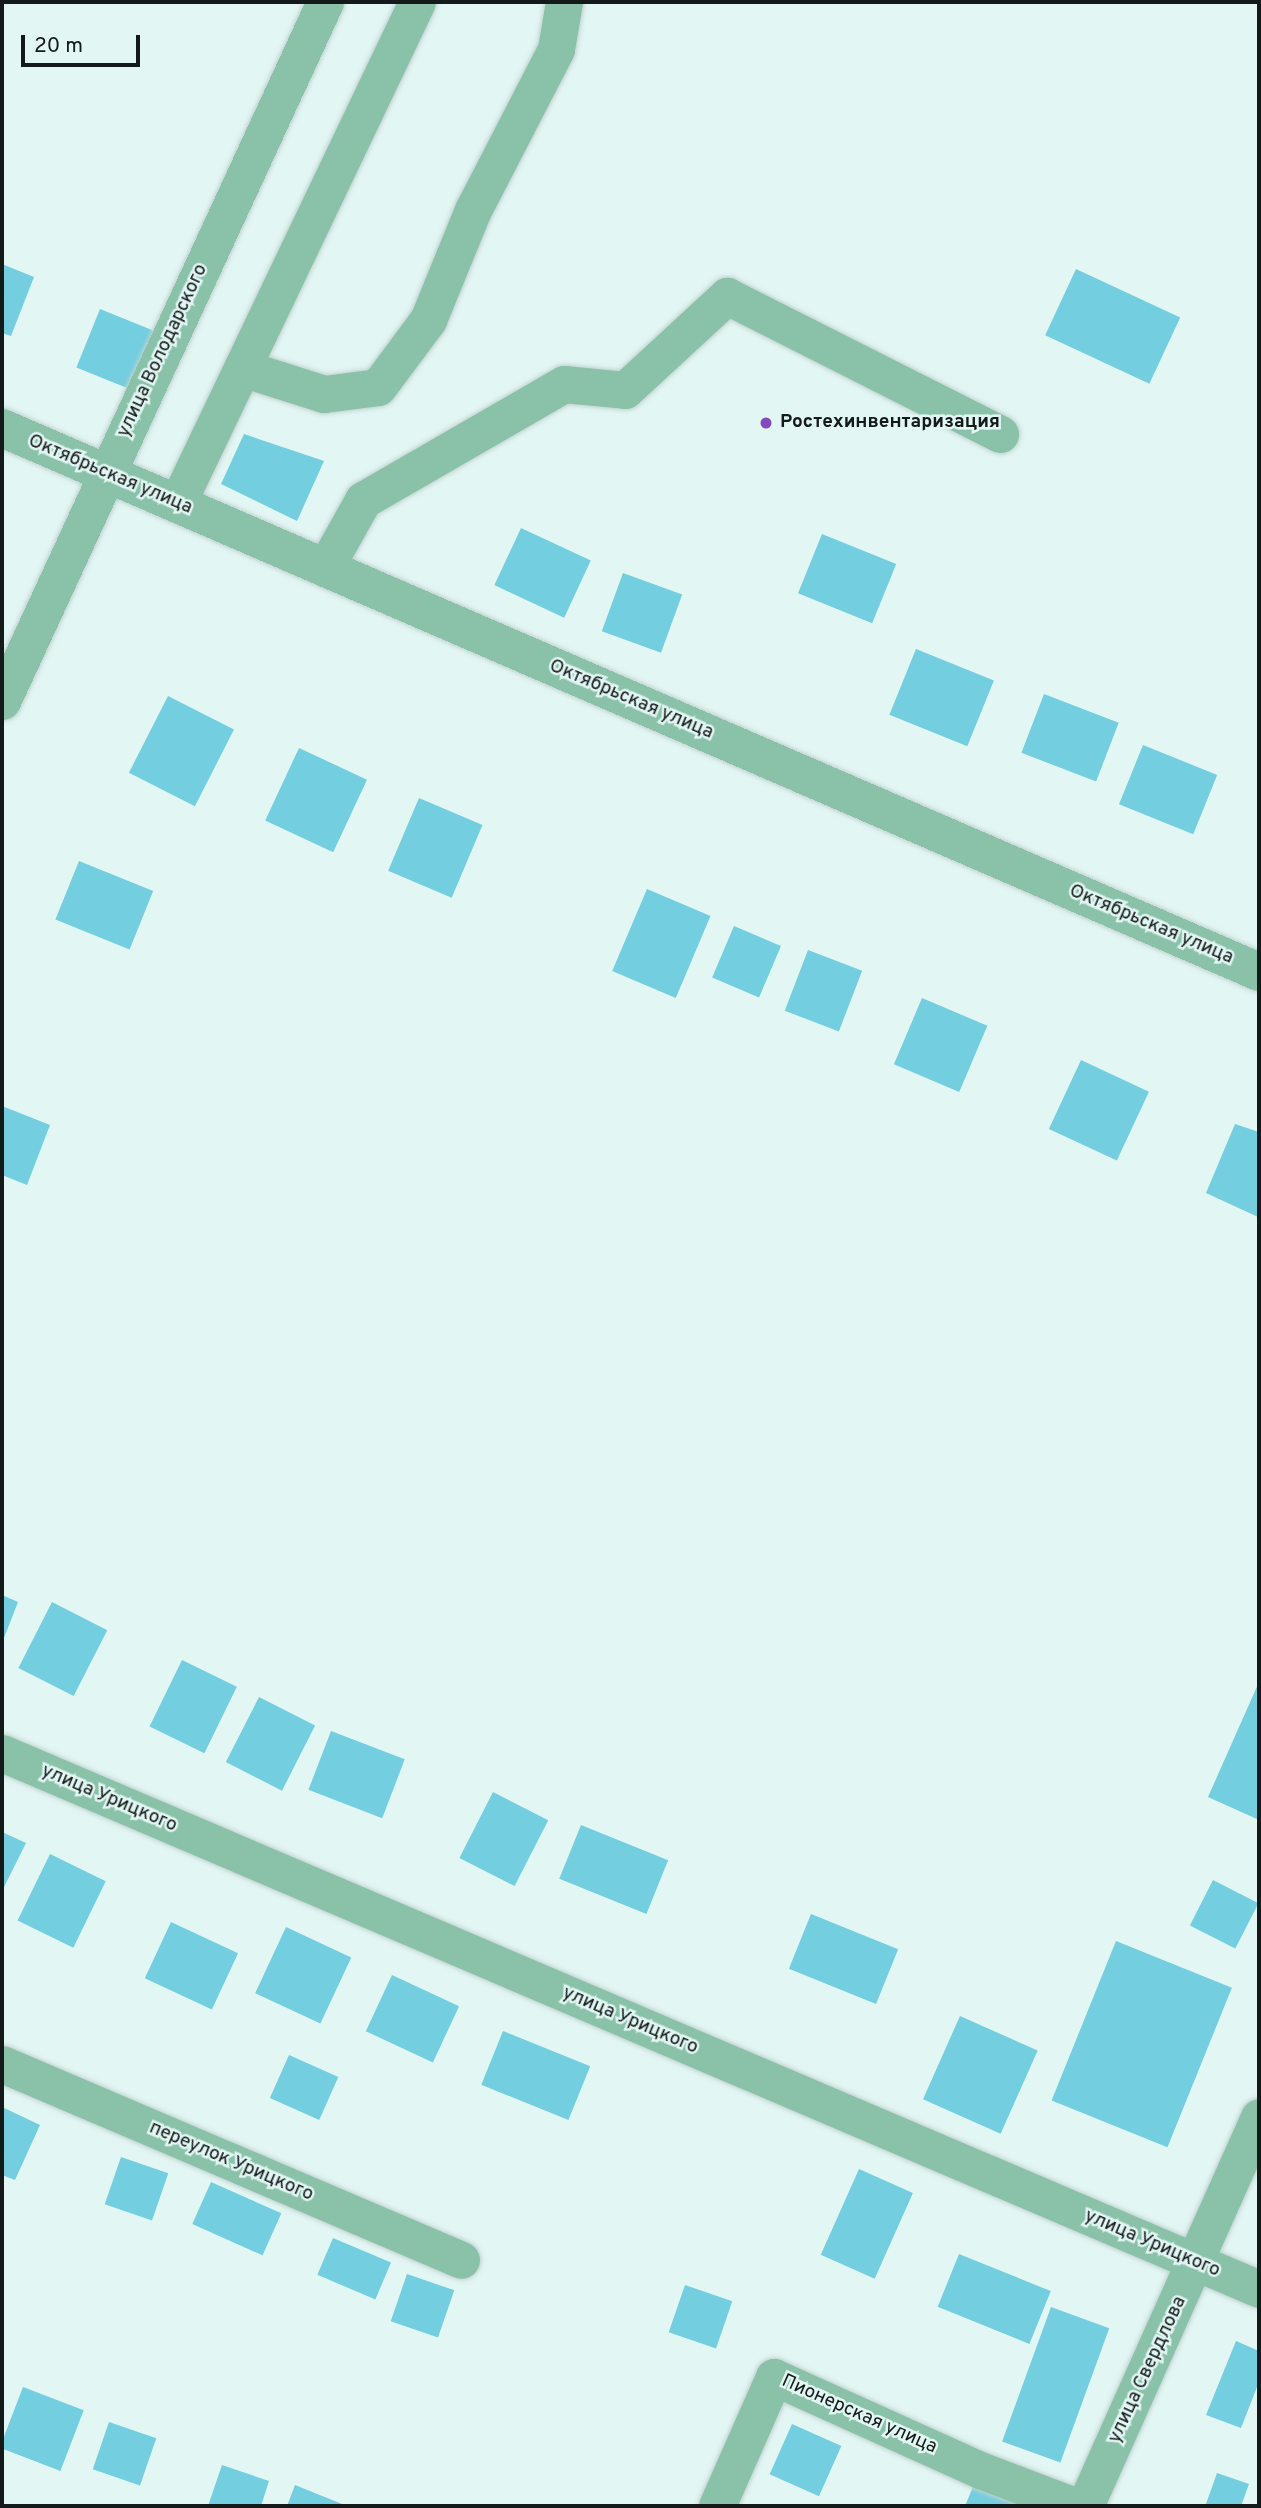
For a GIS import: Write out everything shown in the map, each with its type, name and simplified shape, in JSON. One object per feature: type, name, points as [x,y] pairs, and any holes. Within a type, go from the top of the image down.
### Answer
[{"type":"street","name":"улица Володарского","points":[[2,701],[325,2]]},
{"type":"street","points":[[177,504],[417,2]]},
{"type":"street","points":[[242,368],[324,394],[378,387],[428,320],[473,210],[556,49],[564,2]]},
{"type":"street","points":[[325,568],[363,500],[564,384],[625,390],[727,296],[1000,434]]},
{"type":"street","name":"Октябрьская улица","points":[[2,428],[1259,972]]},
{"type":"street","name":"улица Урицкого","points":[[2,1753],[1259,2289]]},
{"type":"street","name":"переулок Урицкого","points":[[2,2064],[461,2260]]},
{"type":"street","name":"улица Свердлова","points":[[1085,2506],[1196,2263],[1259,2117]]},
{"type":"street","name":"Пионерская улица","points":[[718,2506],[774,2377],[980,2470],[1075,2506]]},
{"type":"building","points":[[2,264],[34,277],[11,336],[2,333]]},
{"type":"building","points":[[1076,269],[1180,318],[1149,384],[1045,335]]},
{"type":"building","points":[[100,309],[157,332],[134,391],[76,367]]},
{"type":"building","points":[[244,434],[324,461],[297,521],[221,484]]},
{"type":"building","points":[[521,528],[591,561],[564,618],[494,585]]},
{"type":"building","points":[[822,534],[896,564],[872,623],[798,593]]},
{"type":"building","points":[[623,573],[682,595],[661,653],[602,631]]},
{"type":"building","points":[[916,649],[994,680],[967,746],[889,715]]},
{"type":"building","points":[[1044,694],[1119,723],[1096,781],[1021,753]]},
{"type":"building","points":[[168,696],[234,730],[195,806],[129,773]]},
{"type":"building","points":[[1143,745],[1217,775],[1193,834],[1119,804]]},
{"type":"building","points":[[299,748],[367,780],[333,852],[265,821]]},
{"type":"building","points":[[419,798],[483,825],[452,898],[388,871]]},
{"type":"building","points":[[79,861],[153,891],[130,949],[55,919]]},
{"type":"building","points":[[647,889],[711,916],[676,998],[612,971]]},
{"type":"building","points":[[734,926],[781,946],[759,997],[712,978]]},
{"type":"building","points":[[808,950],[862,971],[839,1031],[785,1011]]},
{"type":"building","points":[[922,998],[987,1026],[959,1092],[894,1064]]},
{"type":"building","points":[[1081,1060],[1149,1092],[1117,1161],[1049,1129]]},
{"type":"building","points":[[2,1106],[50,1125],[27,1185],[2,1175]]},
{"type":"building","points":[[1235,1124],[1259,1132],[1258,1217],[1206,1193]]},
{"type":"building","points":[[2,1595],[18,1602],[2,1643]]},
{"type":"building","points":[[52,1602],[107,1630],[74,1696],[18,1668]]},
{"type":"building","points":[[182,1660],[237,1687],[204,1753],[150,1727]]},
{"type":"building","points":[[1259,1682],[1259,1820],[1208,1797]]},
{"type":"building","points":[[259,1697],[315,1726],[282,1791],[226,1762]]},
{"type":"building","points":[[331,1731],[405,1759],[382,1818],[308,1790]]},
{"type":"building","points":[[493,1792],[548,1820],[515,1886],[459,1858]]},
{"type":"building","points":[[581,1825],[668,1860],[646,1914],[559,1879]]},
{"type":"building","points":[[2,1832],[26,1843],[2,1891]]},
{"type":"building","points":[[50,1854],[106,1881],[73,1948],[18,1921]]},
{"type":"building","points":[[1213,1880],[1258,1903],[1235,1949],[1190,1925]]},
{"type":"building","points":[[811,1914],[898,1949],[876,2004],[789,1969]]},
{"type":"building","points":[[171,1922],[238,1953],[212,2009],[145,1978]]},
{"type":"building","points":[[286,1927],[351,1957],[320,2024],[255,1993]]},
{"type":"building","points":[[1116,1941],[1232,1988],[1167,2147],[1052,2100]]},
{"type":"building","points":[[392,1975],[459,2006],[433,2062],[366,2031]]},
{"type":"building","points":[[960,2016],[1038,2051],[1001,2134],[923,2099]]},
{"type":"building","points":[[503,2031],[590,2066],[568,2120],[481,2085]]},
{"type":"building","points":[[289,2055],[338,2077],[319,2120],[270,2098]]},
{"type":"building","points":[[2,2107],[40,2125],[15,2180],[2,2175]]},
{"type":"building","points":[[121,2157],[168,2173],[152,2221],[105,2204]]},
{"type":"building","points":[[859,2169],[913,2193],[875,2279],[821,2255]]},
{"type":"building","points":[[211,2182],[281,2213],[263,2255],[192,2224]]},
{"type":"building","points":[[333,2238],[391,2263],[375,2299],[317,2275]]},
{"type":"building","points":[[959,2254],[1051,2291],[1029,2344],[938,2307]]},
{"type":"building","points":[[407,2274],[454,2290],[438,2338],[391,2321]]},
{"type":"building","points":[[685,2285],[732,2301],[716,2349],[669,2332]]},
{"type":"building","points":[[1051,2307],[1109,2328],[1060,2463],[1002,2441]]},
{"type":"building","points":[[1236,2341],[1259,2351],[1259,2382],[1241,2428],[1206,2415]]},
{"type":"building","points":[[23,2387],[84,2410],[60,2471],[2,2449],[2,2442]]},
{"type":"building","points":[[109,2422],[156,2438],[140,2486],[93,2469]]},
{"type":"building","points":[[792,2424],[841,2446],[819,2496],[770,2474]]},
{"type":"building","points":[[222,2465],[269,2481],[261,2506],[208,2506]]},
{"type":"building","points":[[980,2470],[1021,2506],[965,2506]]},
{"type":"building","points":[[1217,2473],[1249,2484],[1241,2506],[1206,2504]]},
{"type":"building","points":[[295,2485],[347,2506],[287,2506]]},
{"type":"place","name":"Ростехинвентаризация","points":[[766,423]]}]
